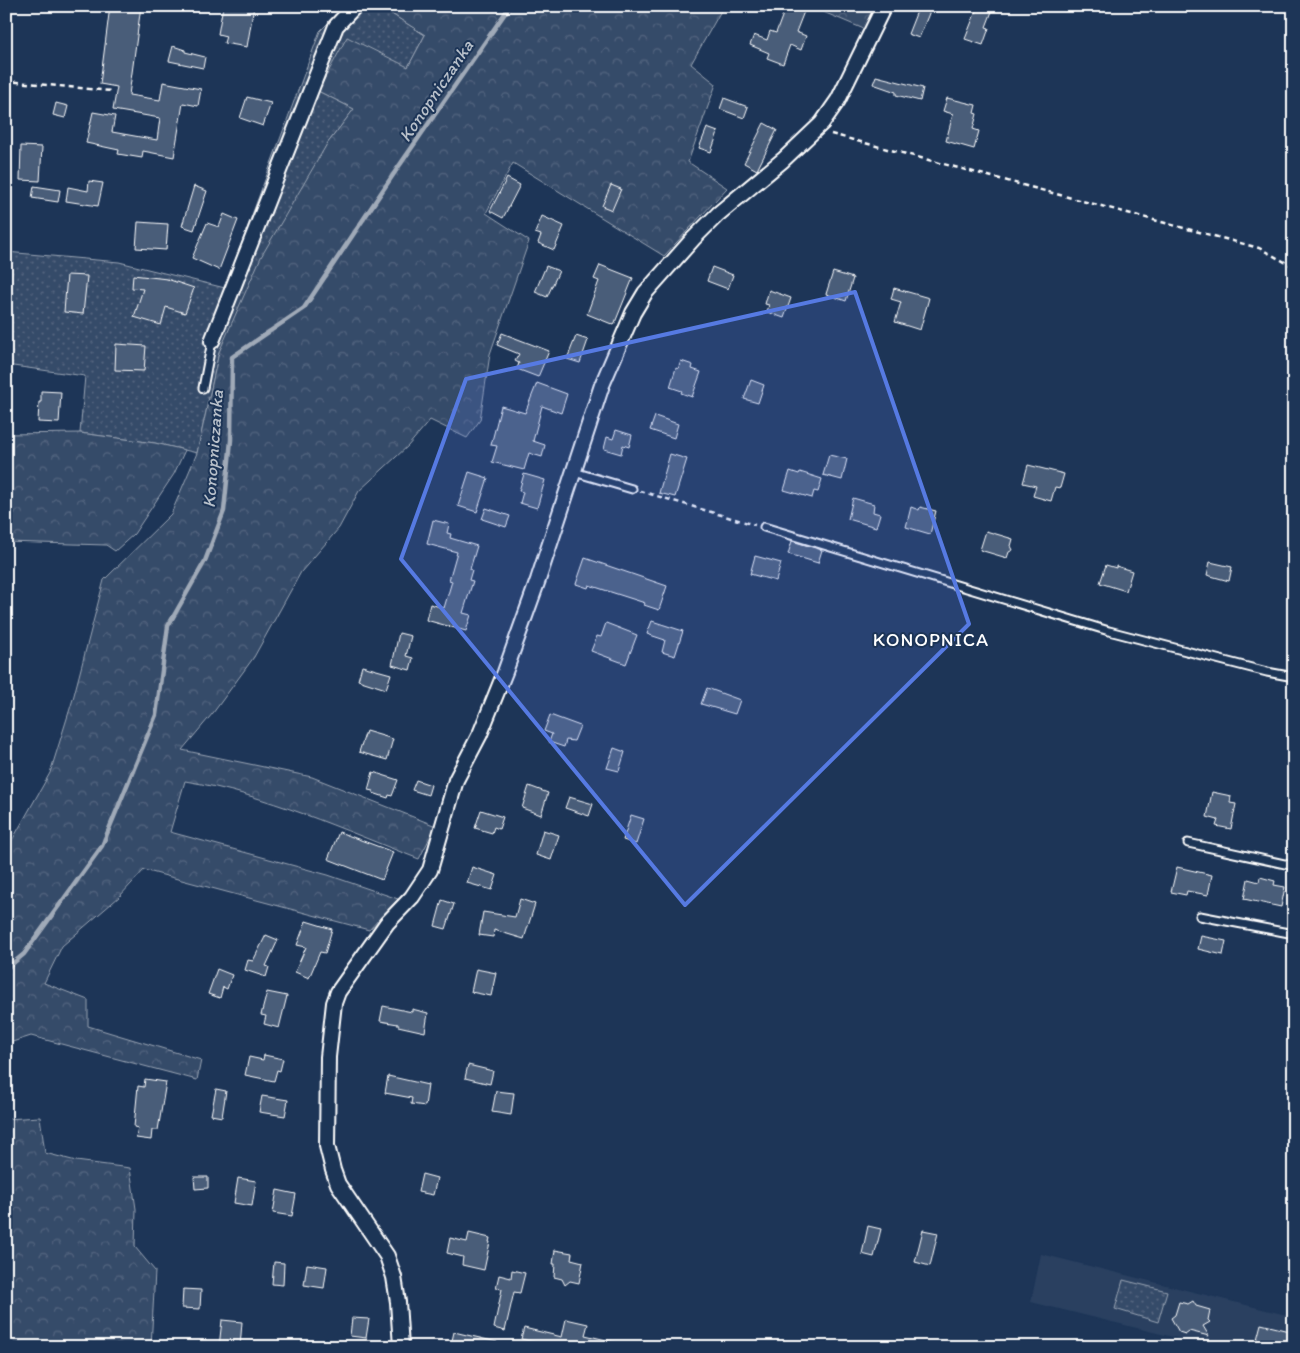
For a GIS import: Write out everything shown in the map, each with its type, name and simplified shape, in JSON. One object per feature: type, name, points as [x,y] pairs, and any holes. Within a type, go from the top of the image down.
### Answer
[{"type":"street","points":[[212,341],[336,26],[355,6]]},
{"type":"street","points":[[401,1347],[398,1302],[394,1277],[387,1256],[338,1184],[332,1170],[328,1146],[328,1057],[334,1003],[338,992],[387,923],[412,897],[430,870],[456,780],[480,734],[505,672],[538,580],[602,386],[633,313],[644,293],[718,214],[783,160],[816,128],[838,100],[884,6]]},
{"type":"lane","points":[[203,388],[212,341]]},
{"type":"lane","points":[[574,472],[632,489]]},
{"type":"lane","points":[[764,528],[1109,631],[1294,677]]},
{"type":"lane","points":[[1188,844],[1294,866]]},
{"type":"lane","points":[[1200,916],[1294,934]]},
{"type":"path","points":[[6,81],[111,91]]},
{"type":"path","points":[[816,128],[822,132],[1259,248],[1294,267]]},
{"type":"path","points":[[632,489],[764,528]]},
{"type":"highlighted area","points":[[855,292],[969,624],[685,905],[401,559],[466,379]]},
{"type":"shaded area","points":[[1041,1254],[1294,1317],[1294,1347],[1214,1347],[1031,1302]]},
{"type":"green space","points":[[345,6],[379,6],[425,35],[408,67],[318,91],[354,109],[327,144],[219,352],[197,453],[155,443],[80,433],[85,376],[6,365],[6,329],[10,282],[6,281],[6,252],[119,262],[225,288],[320,31]]},
{"type":"green space","points":[[379,6],[717,6],[722,9],[691,64],[716,84],[688,162],[727,188],[664,256],[513,163],[486,213],[529,241],[490,354],[480,420],[467,438],[430,420],[408,446],[359,491],[339,528],[301,572],[254,657],[213,713],[182,750],[312,777],[436,826],[419,859],[275,804],[215,787],[185,781],[170,832],[328,875],[398,899],[369,930],[144,870],[119,897],[62,946],[44,983],[88,1000],[88,1026],[201,1060],[197,1080],[31,1036],[6,1044],[6,851],[50,773],[73,699],[104,580],[171,514],[197,453],[219,352],[261,257],[327,144],[354,109],[318,91],[347,37],[408,67],[425,35]]},
{"type":"green space","points":[[809,6],[878,6],[864,29]]},
{"type":"green space","points":[[80,433],[155,443],[185,450],[174,474],[134,534],[115,551],[106,545],[6,542],[6,434]]},
{"type":"green space","points":[[40,1117],[45,1153],[76,1161],[130,1168],[136,1209],[135,1247],[155,1271],[151,1347],[6,1347],[6,1119]]},
{"type":"green space","points":[[1123,1280],[1167,1291],[1158,1322],[1115,1309]]},
{"type":"building","points":[[110,6],[141,6],[129,95],[160,100],[163,82],[201,89],[198,106],[183,103],[174,157],[143,151],[142,158],[118,154],[119,150],[86,143],[93,112],[115,116],[112,132],[157,140],[160,118],[113,110],[117,87],[100,84]]},
{"type":"building","points":[[223,6],[254,6],[247,47],[224,43],[226,36],[218,34]]},
{"type":"building","points":[[786,6],[797,6],[805,9],[796,32],[806,36],[801,50],[790,45],[783,64],[767,58],[769,53],[750,45],[754,35],[767,40],[770,31],[776,33]]},
{"type":"building","points":[[919,6],[932,6],[919,38],[908,34]]},
{"type":"building","points":[[978,6],[994,6],[986,27],[989,28],[983,45],[965,39]]},
{"type":"building","points":[[173,46],[185,50],[185,52],[205,57],[203,68],[169,61]]},
{"type":"building","points":[[876,76],[923,88],[920,101],[896,95],[896,92],[873,84]]},
{"type":"building","points":[[247,97],[271,103],[263,126],[240,118]]},
{"type":"building","points":[[724,98],[748,107],[744,118],[720,109]]},
{"type":"building","points":[[947,98],[976,105],[974,113],[977,114],[973,129],[979,131],[974,149],[946,141],[953,114],[943,111]]},
{"type":"building","points":[[56,103],[68,106],[65,118],[53,115]]},
{"type":"building","points":[[764,123],[777,130],[757,170],[744,163]]},
{"type":"building","points":[[707,128],[718,132],[711,152],[699,148]]},
{"type":"building","points":[[21,146],[42,147],[40,181],[20,180]]},
{"type":"building","points":[[507,178],[520,185],[503,218],[490,211]]},
{"type":"building","points":[[89,181],[103,183],[98,206],[66,201],[68,187],[88,191]]},
{"type":"building","points":[[611,185],[621,189],[612,210],[602,206]]},
{"type":"building","points":[[34,186],[60,190],[58,202],[32,198]]},
{"type":"building","points":[[194,186],[207,191],[194,230],[182,226]]},
{"type":"building","points":[[224,214],[238,220],[219,270],[192,258],[207,223],[219,227]]},
{"type":"building","points":[[542,216],[564,226],[554,250],[538,243],[541,235],[535,233]]},
{"type":"building","points":[[138,222],[168,224],[166,250],[136,248]]},
{"type":"building","points":[[600,265],[633,278],[614,325],[587,314],[599,281],[594,279]]},
{"type":"building","points":[[546,266],[559,271],[547,297],[535,292]]},
{"type":"building","points":[[712,267],[733,275],[728,289],[707,281]]},
{"type":"building","points":[[833,272],[853,278],[846,301],[826,294]]},
{"type":"building","points":[[67,275],[87,276],[83,314],[64,312]]},
{"type":"building","points":[[133,275],[167,279],[194,288],[185,313],[166,307],[161,325],[134,317],[143,289],[132,288]]},
{"type":"building","points":[[894,288],[929,298],[920,330],[895,322],[901,302],[891,299]]},
{"type":"building","points":[[769,290],[791,298],[784,318],[767,312],[769,305],[765,304]]},
{"type":"building","points":[[502,333],[549,351],[538,377],[517,369],[519,363],[515,361],[519,354],[497,345]]},
{"type":"building","points":[[576,336],[588,340],[580,363],[567,359]]},
{"type":"building","points":[[116,344],[146,346],[144,371],[115,370]]},
{"type":"building","points":[[681,361],[693,365],[692,369],[701,372],[692,397],[670,387],[676,368],[678,369]]},
{"type":"building","points":[[751,380],[764,385],[758,403],[744,399]]},
{"type":"building","points":[[537,383],[567,394],[561,413],[542,406],[533,441],[545,445],[542,457],[529,453],[524,470],[492,462],[497,446],[491,445],[501,406],[525,413]]},
{"type":"building","points":[[41,391],[61,392],[59,423],[38,422]]},
{"type":"building","points":[[655,416],[678,424],[674,438],[650,430]]},
{"type":"building","points":[[616,430],[632,435],[629,447],[623,445],[621,454],[604,449],[607,437],[613,439]]},
{"type":"building","points":[[670,454],[687,459],[675,497],[659,493]]},
{"type":"building","points":[[829,455],[847,459],[842,480],[823,475]]},
{"type":"building","points":[[1028,465],[1064,474],[1060,488],[1055,487],[1051,501],[1033,496],[1036,486],[1023,483]]},
{"type":"building","points":[[790,471],[822,479],[818,492],[814,491],[812,498],[784,490]]},
{"type":"building","points":[[469,472],[488,478],[477,512],[458,506]]},
{"type":"building","points":[[524,474],[545,480],[537,508],[520,503],[523,492],[519,491]]},
{"type":"building","points":[[853,498],[874,504],[873,512],[880,514],[876,527],[848,519]]},
{"type":"building","points":[[911,507],[919,510],[920,507],[936,511],[930,534],[906,527]]},
{"type":"building","points":[[486,508],[510,516],[506,527],[482,519]]},
{"type":"building","points":[[433,520],[449,524],[447,533],[451,534],[450,538],[477,546],[470,569],[472,570],[469,580],[473,581],[463,613],[471,615],[466,631],[426,620],[430,604],[444,608],[452,581],[449,580],[457,552],[427,544]]},
{"type":"building","points":[[986,531],[1013,539],[1011,546],[1013,550],[1009,552],[1007,558],[980,550]]},
{"type":"building","points":[[792,541],[822,550],[818,563],[788,554]]},
{"type":"building","points":[[755,556],[781,563],[776,581],[750,574]]},
{"type":"building","points":[[585,558],[667,586],[659,610],[644,605],[645,603],[589,585],[588,588],[576,584]]},
{"type":"building","points":[[1210,562],[1232,567],[1229,581],[1207,575]]},
{"type":"building","points":[[1106,565],[1132,571],[1126,591],[1100,583]]},
{"type":"building","points":[[652,621],[683,631],[675,656],[662,652],[665,640],[647,634]]},
{"type":"building","points":[[606,623],[637,635],[626,664],[591,651],[597,636],[601,637]]},
{"type":"building","points":[[399,633],[411,636],[406,656],[413,658],[410,670],[392,665]]},
{"type":"building","points":[[362,666],[391,674],[386,689],[358,680]]},
{"type":"building","points":[[707,688],[740,700],[735,714],[701,704]]},
{"type":"building","points":[[550,715],[580,726],[574,741],[566,740],[564,747],[549,742],[552,734],[544,731]]},
{"type":"building","points":[[366,731],[393,739],[387,760],[359,752]]},
{"type":"building","points":[[614,748],[625,752],[619,771],[607,768]]},
{"type":"building","points":[[373,772],[398,780],[392,796],[389,795],[388,798],[368,790]]},
{"type":"building","points":[[416,780],[431,785],[428,795],[412,790]]},
{"type":"building","points":[[529,786],[548,793],[541,815],[522,808]]},
{"type":"building","points":[[1212,792],[1231,796],[1230,803],[1236,804],[1231,829],[1216,826],[1218,820],[1207,817]]},
{"type":"building","points":[[569,797],[593,804],[589,816],[565,808]]},
{"type":"building","points":[[481,810],[503,817],[499,829],[494,827],[492,833],[475,828]]},
{"type":"building","points":[[631,815],[644,819],[636,844],[623,840]]},
{"type":"building","points":[[543,830],[559,835],[551,860],[536,855]]},
{"type":"building","points":[[339,832],[393,852],[382,880],[328,859]]},
{"type":"building","points":[[472,867],[497,875],[492,890],[467,883]]},
{"type":"building","points":[[1177,867],[1212,875],[1208,895],[1187,891],[1186,895],[1171,892]]},
{"type":"building","points":[[1260,877],[1275,881],[1274,885],[1285,887],[1281,907],[1244,899],[1248,879],[1259,882]]},
{"type":"building","points":[[520,899],[535,904],[524,939],[494,930],[493,937],[479,935],[483,912],[515,917]]},
{"type":"building","points":[[442,900],[454,904],[446,929],[435,926]]},
{"type":"building","points":[[306,921],[332,929],[325,953],[320,952],[309,978],[295,972],[306,947],[297,945]]},
{"type":"building","points":[[266,935],[278,940],[266,966],[269,967],[266,977],[245,970],[248,960],[253,961]]},
{"type":"building","points":[[1201,936],[1226,941],[1223,955],[1198,949]]},
{"type":"building","points":[[217,969],[232,975],[227,989],[223,987],[220,998],[208,994]]},
{"type":"building","points":[[476,969],[496,973],[491,996],[471,992]]},
{"type":"building","points":[[267,992],[287,996],[279,1028],[264,1024],[266,1016],[261,1015]]},
{"type":"building","points":[[383,1006],[428,1013],[425,1032],[380,1021]]},
{"type":"building","points":[[264,1055],[283,1059],[280,1071],[277,1070],[274,1081],[245,1075],[249,1057],[263,1060]]},
{"type":"building","points":[[468,1065],[493,1071],[490,1084],[465,1078]]},
{"type":"building","points":[[388,1076],[428,1085],[425,1106],[411,1104],[412,1098],[385,1093]]},
{"type":"building","points":[[145,1079],[166,1082],[158,1130],[152,1130],[151,1140],[136,1138],[138,1128],[134,1127],[138,1086],[144,1087]]},
{"type":"building","points":[[216,1089],[226,1091],[222,1117],[211,1115]]},
{"type":"building","points":[[496,1091],[514,1093],[511,1115],[492,1112]]},
{"type":"building","points":[[262,1096],[288,1100],[285,1116],[259,1112]]},
{"type":"building","points":[[422,1174],[437,1178],[433,1195],[418,1192]]},
{"type":"building","points":[[194,1177],[208,1177],[208,1188],[195,1189]]},
{"type":"building","points":[[238,1178],[256,1181],[252,1206],[234,1203]]},
{"type":"building","points":[[277,1190],[296,1194],[292,1216],[273,1213]]},
{"type":"building","points":[[868,1226],[881,1229],[874,1257],[862,1254]]},
{"type":"building","points":[[923,1230],[938,1233],[930,1266],[915,1262]]},
{"type":"building","points":[[469,1233],[490,1238],[484,1270],[462,1265],[463,1257],[447,1253],[450,1238],[467,1242]]},
{"type":"building","points":[[555,1250],[572,1253],[571,1259],[583,1262],[579,1283],[570,1281],[565,1285],[562,1279],[554,1277]]},
{"type":"building","points":[[274,1262],[284,1263],[283,1285],[272,1284]]},
{"type":"building","points":[[307,1264],[327,1267],[324,1288],[304,1285]]},
{"type":"building","points":[[512,1270],[525,1273],[520,1293],[514,1292],[505,1331],[494,1328],[502,1289],[496,1288],[499,1275],[511,1278]]},
{"type":"building","points":[[183,1289],[201,1290],[200,1309],[182,1308]]},
{"type":"building","points":[[1193,1301],[1196,1306],[1210,1310],[1208,1320],[1210,1322],[1203,1326],[1209,1336],[1189,1331],[1185,1334],[1179,1332],[1171,1318],[1175,1315],[1179,1302],[1188,1304]]},
{"type":"building","points":[[352,1318],[369,1319],[366,1338],[350,1336]]},
{"type":"building","points":[[566,1319],[588,1324],[585,1335],[615,1342],[614,1347],[555,1347],[521,1339],[524,1328],[562,1337]]},
{"type":"building","points":[[222,1320],[242,1322],[240,1347],[219,1347]]},
{"type":"building","points":[[1261,1324],[1294,1332],[1294,1347],[1255,1347]]},
{"type":"building","points":[[454,1332],[497,1342],[497,1347],[451,1345]]},
{"type":"waterway","name":"Konopniczanka","points":[[6,969],[24,954],[102,846],[156,715],[168,626],[205,561],[224,511],[231,440],[232,357],[304,308],[510,6]]},
{"type":"district","name":"KONOPNICA","points":[[931,639]]}]
